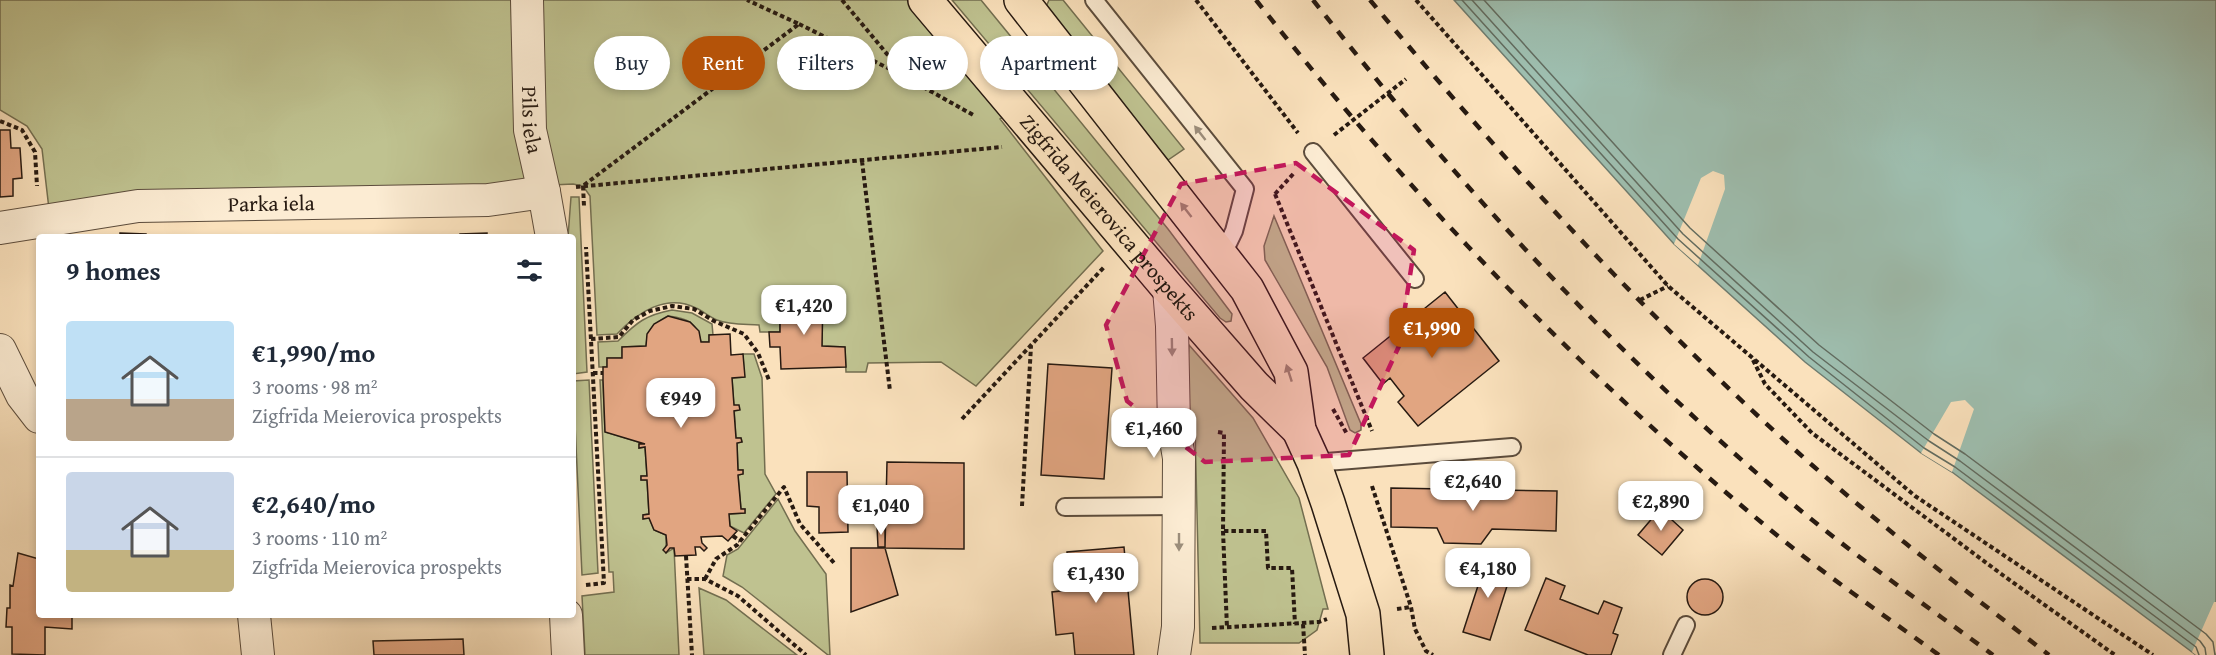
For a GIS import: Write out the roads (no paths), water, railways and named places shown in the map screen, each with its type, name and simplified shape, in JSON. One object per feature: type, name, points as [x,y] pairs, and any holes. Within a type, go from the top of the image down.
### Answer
[{"type":"main road","name":"Zigfrīda Meierovica prospekts","points":[[925,0],[1168,289],[1254,386],[1299,430]]},
{"type":"main road","name":"Zigfrīda Meierovica prospekts","points":[[1021,0],[1247,289],[1291,372],[1299,430],[1314,463],[1363,614],[1367,655]]},
{"type":"street","name":"Pils iela","points":[[527,0],[530,130],[551,234]]},
{"type":"street","name":"Parka iela","points":[[0,228],[138,206],[489,200],[544,192]]},
{"type":"street","points":[[1168,289],[1172,326],[1173,428],[1179,458],[1176,641]]},
{"type":"street","points":[[0,350],[22,395],[36,413]]},
{"type":"street","points":[[254,618],[258,655]]},
{"type":"street","points":[[566,618],[568,655]]},
{"type":"lane","points":[[1094,0],[1245,189],[1234,231],[1222,256]]},
{"type":"lane","points":[[1313,152],[1415,279]]},
{"type":"lane","points":[[1314,463],[1512,447]]},
{"type":"lane","points":[[1065,507],[1178,506]]},
{"type":"lane","points":[[1672,655],[1686,626]]},
{"type":"water","points":[[1454,0],[2216,0],[2216,655],[2196,655],[1952,472],[1921,453],[1805,362],[1674,244]]},
{"type":"railway","points":[[1256,0],[1373,141],[1434,210],[1562,342],[1629,406],[1767,527],[1830,577],[1939,655]]},
{"type":"railway","points":[[1313,0],[1410,119],[1483,203],[1566,292],[1652,378],[1788,500],[1889,579],[1993,655]]},
{"type":"railway","points":[[1370,0],[1527,182],[1695,356],[1841,490],[2049,655]]}]
